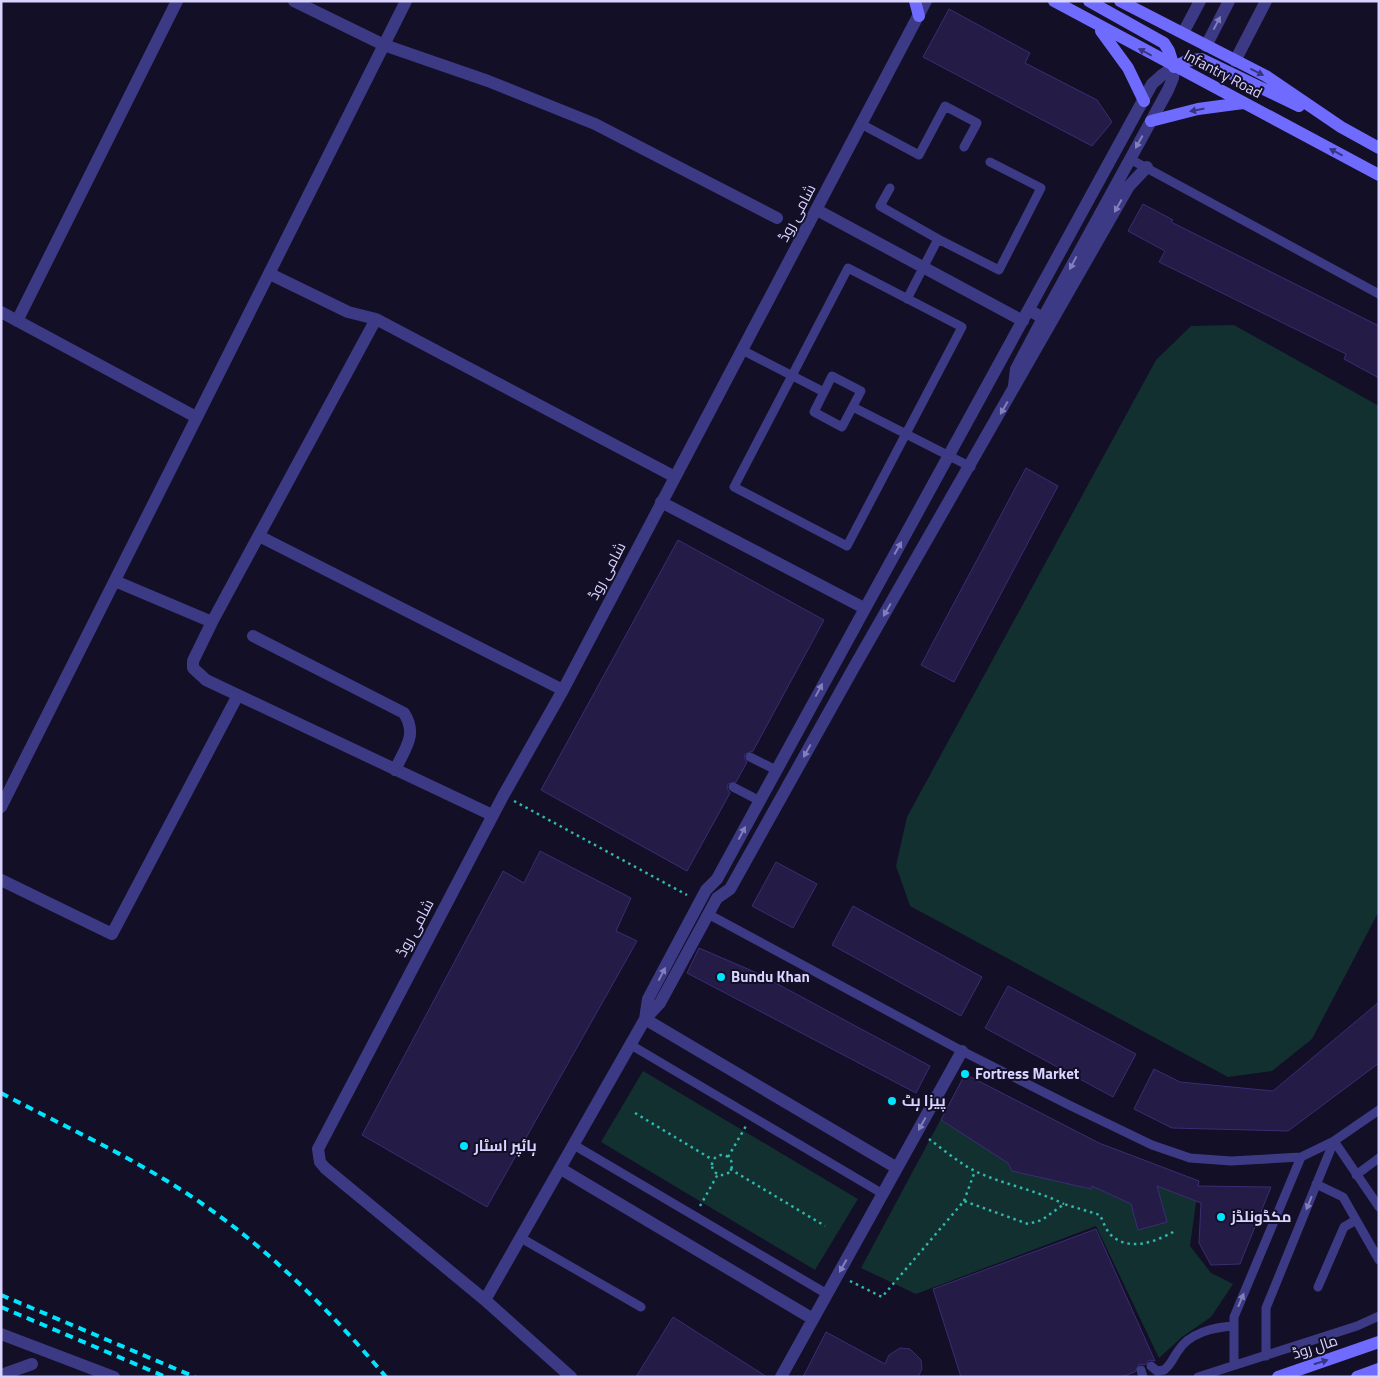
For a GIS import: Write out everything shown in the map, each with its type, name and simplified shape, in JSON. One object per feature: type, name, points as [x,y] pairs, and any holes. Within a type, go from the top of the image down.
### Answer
[{"type":"main road","points":[[915,1],[919,16]]},
{"type":"main road","name":"Infantry Road","points":[[1054,1],[1174,67],[1379,175]]},
{"type":"main road","points":[[1089,1],[1164,43],[1170,51],[1174,67],[1186,61],[1201,59],[1210,62],[1341,127]]},
{"type":"main road","name":"Infantry Road","points":[[1120,1],[1266,76],[1341,127],[1379,148]]},
{"type":"main road","points":[[1096,24],[1123,60],[1144,101]]},
{"type":"main road","points":[[1151,121],[1198,109],[1243,103]]},
{"type":"main road","name":"مال روڈ","points":[[1278,1377],[1379,1342]]},
{"type":"main road","points":[[1357,1377],[1378,1370]]},
{"type":"street","points":[[17,321],[177,1]]},
{"type":"street","points":[[294,1],[384,45],[488,81],[595,124],[777,218]]},
{"type":"street","points":[[1,807],[406,1]]},
{"type":"street","name":"شامی روڈ","points":[[485,1300],[325,1168],[318,1156],[321,1139],[492,816],[563,690],[661,502],[863,125],[926,1]]},
{"type":"street","points":[[1183,33],[1200,1]]},
{"type":"street","points":[[1206,46],[1229,1]]},
{"type":"street","points":[[1235,61],[1266,1]]},
{"type":"street","points":[[645,1019],[648,999],[706,890],[717,879],[835,660],[1144,101],[1157,79],[1174,67]]},
{"type":"street","points":[[1014,390],[1016,369],[1171,85],[1174,67]]},
{"type":"street","points":[[571,1377],[485,1300],[645,1019],[660,1003],[717,898],[730,889],[853,669],[971,467],[1130,186],[1147,167]]},
{"type":"street","points":[[817,210],[924,266],[1026,316],[1043,318]]},
{"type":"street","points":[[270,274],[348,312],[376,319],[675,477]]},
{"type":"street","points":[[1,312],[196,417]]},
{"type":"street","points":[[376,319],[212,622],[193,661],[192,668],[206,680],[492,816]]},
{"type":"street","points":[[661,502],[864,608]]},
{"type":"street","points":[[258,536],[563,690]]},
{"type":"street","points":[[115,581],[212,622]]},
{"type":"street","points":[[253,636],[404,713],[411,726],[412,734],[395,770]]},
{"type":"street","points":[[835,660],[853,669]]},
{"type":"street","points":[[1,880],[112,934],[238,695]]},
{"type":"street","points":[[645,1019],[897,1168]]},
{"type":"street","points":[[780,1377],[962,1051]]},
{"type":"street","points":[[561,1169],[813,1318]]},
{"type":"street","points":[[1,1334],[114,1377]]},
{"type":"street","points":[[1,1375],[32,1364]]},
{"type":"lane","points":[[863,125],[919,154],[944,106],[977,123],[964,147]]},
{"type":"lane","points":[[1130,159],[1379,294]]},
{"type":"lane","points":[[890,188],[880,206],[938,239],[999,270],[1041,188],[990,162]]},
{"type":"lane","points":[[907,299],[938,239]]},
{"type":"lane","points":[[848,268],[907,299],[962,327],[847,546],[734,487],[848,268]]},
{"type":"lane","points":[[742,350],[824,392]]},
{"type":"lane","points":[[832,376],[861,390],[852,407],[842,427],[814,412],[832,376]]},
{"type":"lane","points":[[852,407],[971,467]]},
{"type":"lane","points":[[750,757],[776,770]]},
{"type":"lane","points":[[733,787],[760,800]]},
{"type":"lane","points":[[708,914],[962,1051],[1152,1145],[1190,1158],[1231,1161],[1301,1157],[1334,1141],[1379,1110]]},
{"type":"lane","points":[[630,1045],[883,1194]]},
{"type":"lane","points":[[1334,1141],[1379,1207]]},
{"type":"lane","points":[[1266,1356],[1266,1308],[1334,1141]]},
{"type":"lane","points":[[574,1145],[827,1294]]},
{"type":"lane","points":[[1234,1365],[1234,1317],[1301,1157]]},
{"type":"lane","points":[[1356,1175],[1378,1160]]},
{"type":"lane","points":[[1316,1184],[1343,1197],[1379,1260]]},
{"type":"lane","points":[[1318,1287],[1344,1228],[1356,1220]]},
{"type":"lane","points":[[521,1238],[641,1307]]},
{"type":"lane","points":[[1198,1377],[1357,1326],[1379,1316]]},
{"type":"lane","points":[[1151,1366],[1157,1370],[1164,1370],[1183,1343],[1190,1338],[1220,1327],[1234,1326]]},
{"type":"path","points":[[503,796],[700,902]]},
{"type":"path","points":[[635,1113],[714,1160]]},
{"type":"path","points":[[728,1157],[751,1116]]},
{"type":"path","points":[[917,1132],[975,1171],[1001,1182],[1048,1196],[1064,1204],[1100,1215],[1110,1235],[1120,1241],[1145,1244],[1175,1231]]},
{"type":"path","points":[[720,1155],[728,1157],[732,1164],[730,1169],[726,1173],[718,1174],[713,1168],[714,1160],[720,1155]]},
{"type":"path","points":[[730,1169],[825,1226]]},
{"type":"path","points":[[838,1274],[882,1297],[964,1201],[975,1171]]},
{"type":"path","points":[[694,1216],[718,1174]]},
{"type":"path","points":[[964,1201],[1028,1224],[1042,1220],[1064,1204]]},
{"type":"green space","points":[[1234,325],[1379,406],[1379,911],[1312,1039],[1272,1071],[1228,1077],[910,906],[896,866],[907,817],[1156,360],[1191,326]]},
{"type":"green space","points":[[643,1071],[858,1199],[815,1270],[601,1142]]},
{"type":"green space","points":[[965,1074],[1099,1143],[1199,1181],[1190,1246],[1211,1273],[1233,1284],[1211,1317],[1182,1337],[1159,1358],[1096,1226],[916,1294],[861,1268]]},
{"type":"building","points":[[949,9],[1030,53],[1025,63],[1097,100],[1112,122],[1092,146],[923,57]]},
{"type":"building","points":[[1143,204],[1173,220],[1171,222],[1379,326],[1379,378],[1344,359],[1346,354],[1159,262],[1165,251],[1128,231]]},
{"type":"building","points":[[1026,468],[1058,486],[954,682],[921,665]]},
{"type":"building","points":[[678,540],[824,620],[753,751],[745,754],[744,758],[747,762],[736,782],[728,784],[727,788],[730,793],[687,871],[541,790]]},
{"type":"building","points":[[540,851],[631,898],[616,931],[637,941],[487,1207],[362,1135],[503,871],[524,883]]},
{"type":"building","points":[[776,862],[817,884],[793,928],[752,906]]},
{"type":"building","points":[[853,906],[982,977],[961,1016],[832,945]]},
{"type":"building","points":[[699,948],[757,973],[930,1066],[916,1093],[687,973]]},
{"type":"building","points":[[1008,986],[1136,1054],[1113,1097],[985,1028]]},
{"type":"building","points":[[1379,1002],[1379,1063],[1288,1131],[1172,1128],[1134,1109],[1154,1069],[1180,1082],[1273,1091]]},
{"type":"building","points":[[965,1074],[1099,1143],[1199,1181],[1198,1186],[1271,1187],[1240,1264],[1211,1265],[1199,1243],[1201,1203],[1157,1186],[1167,1222],[1138,1230],[1131,1204],[1092,1186],[1091,1189],[1012,1171],[1008,1163],[941,1120]]},
{"type":"building","points":[[1096,1229],[1155,1361],[1149,1360],[1145,1365],[1139,1364],[1135,1372],[1121,1377],[961,1377],[933,1289]]},
{"type":"building","points":[[673,1317],[767,1377],[636,1377]]},
{"type":"building","points":[[826,1332],[885,1364],[889,1355],[900,1348],[910,1349],[921,1360],[922,1369],[918,1377],[803,1377]]},
{"type":"railway","points":[[1,1093],[155,1174],[229,1223],[301,1285],[345,1330],[386,1377]]},
{"type":"railway","points":[[1,1295],[195,1377]]},
{"type":"railway","points":[[1,1307],[166,1377]]},
{"type":"place","name":"Bundu Khan","points":[[721,977]]},
{"type":"place","name":"Fortress Market","points":[[965,1074]]},
{"type":"place","name":"پیزا ہٹ","points":[[892,1101]]},
{"type":"place","name":"ہائپر اسٹار","points":[[464,1146]]},
{"type":"place","name":"مکڈونلڈز","points":[[1221,1217]]}]
